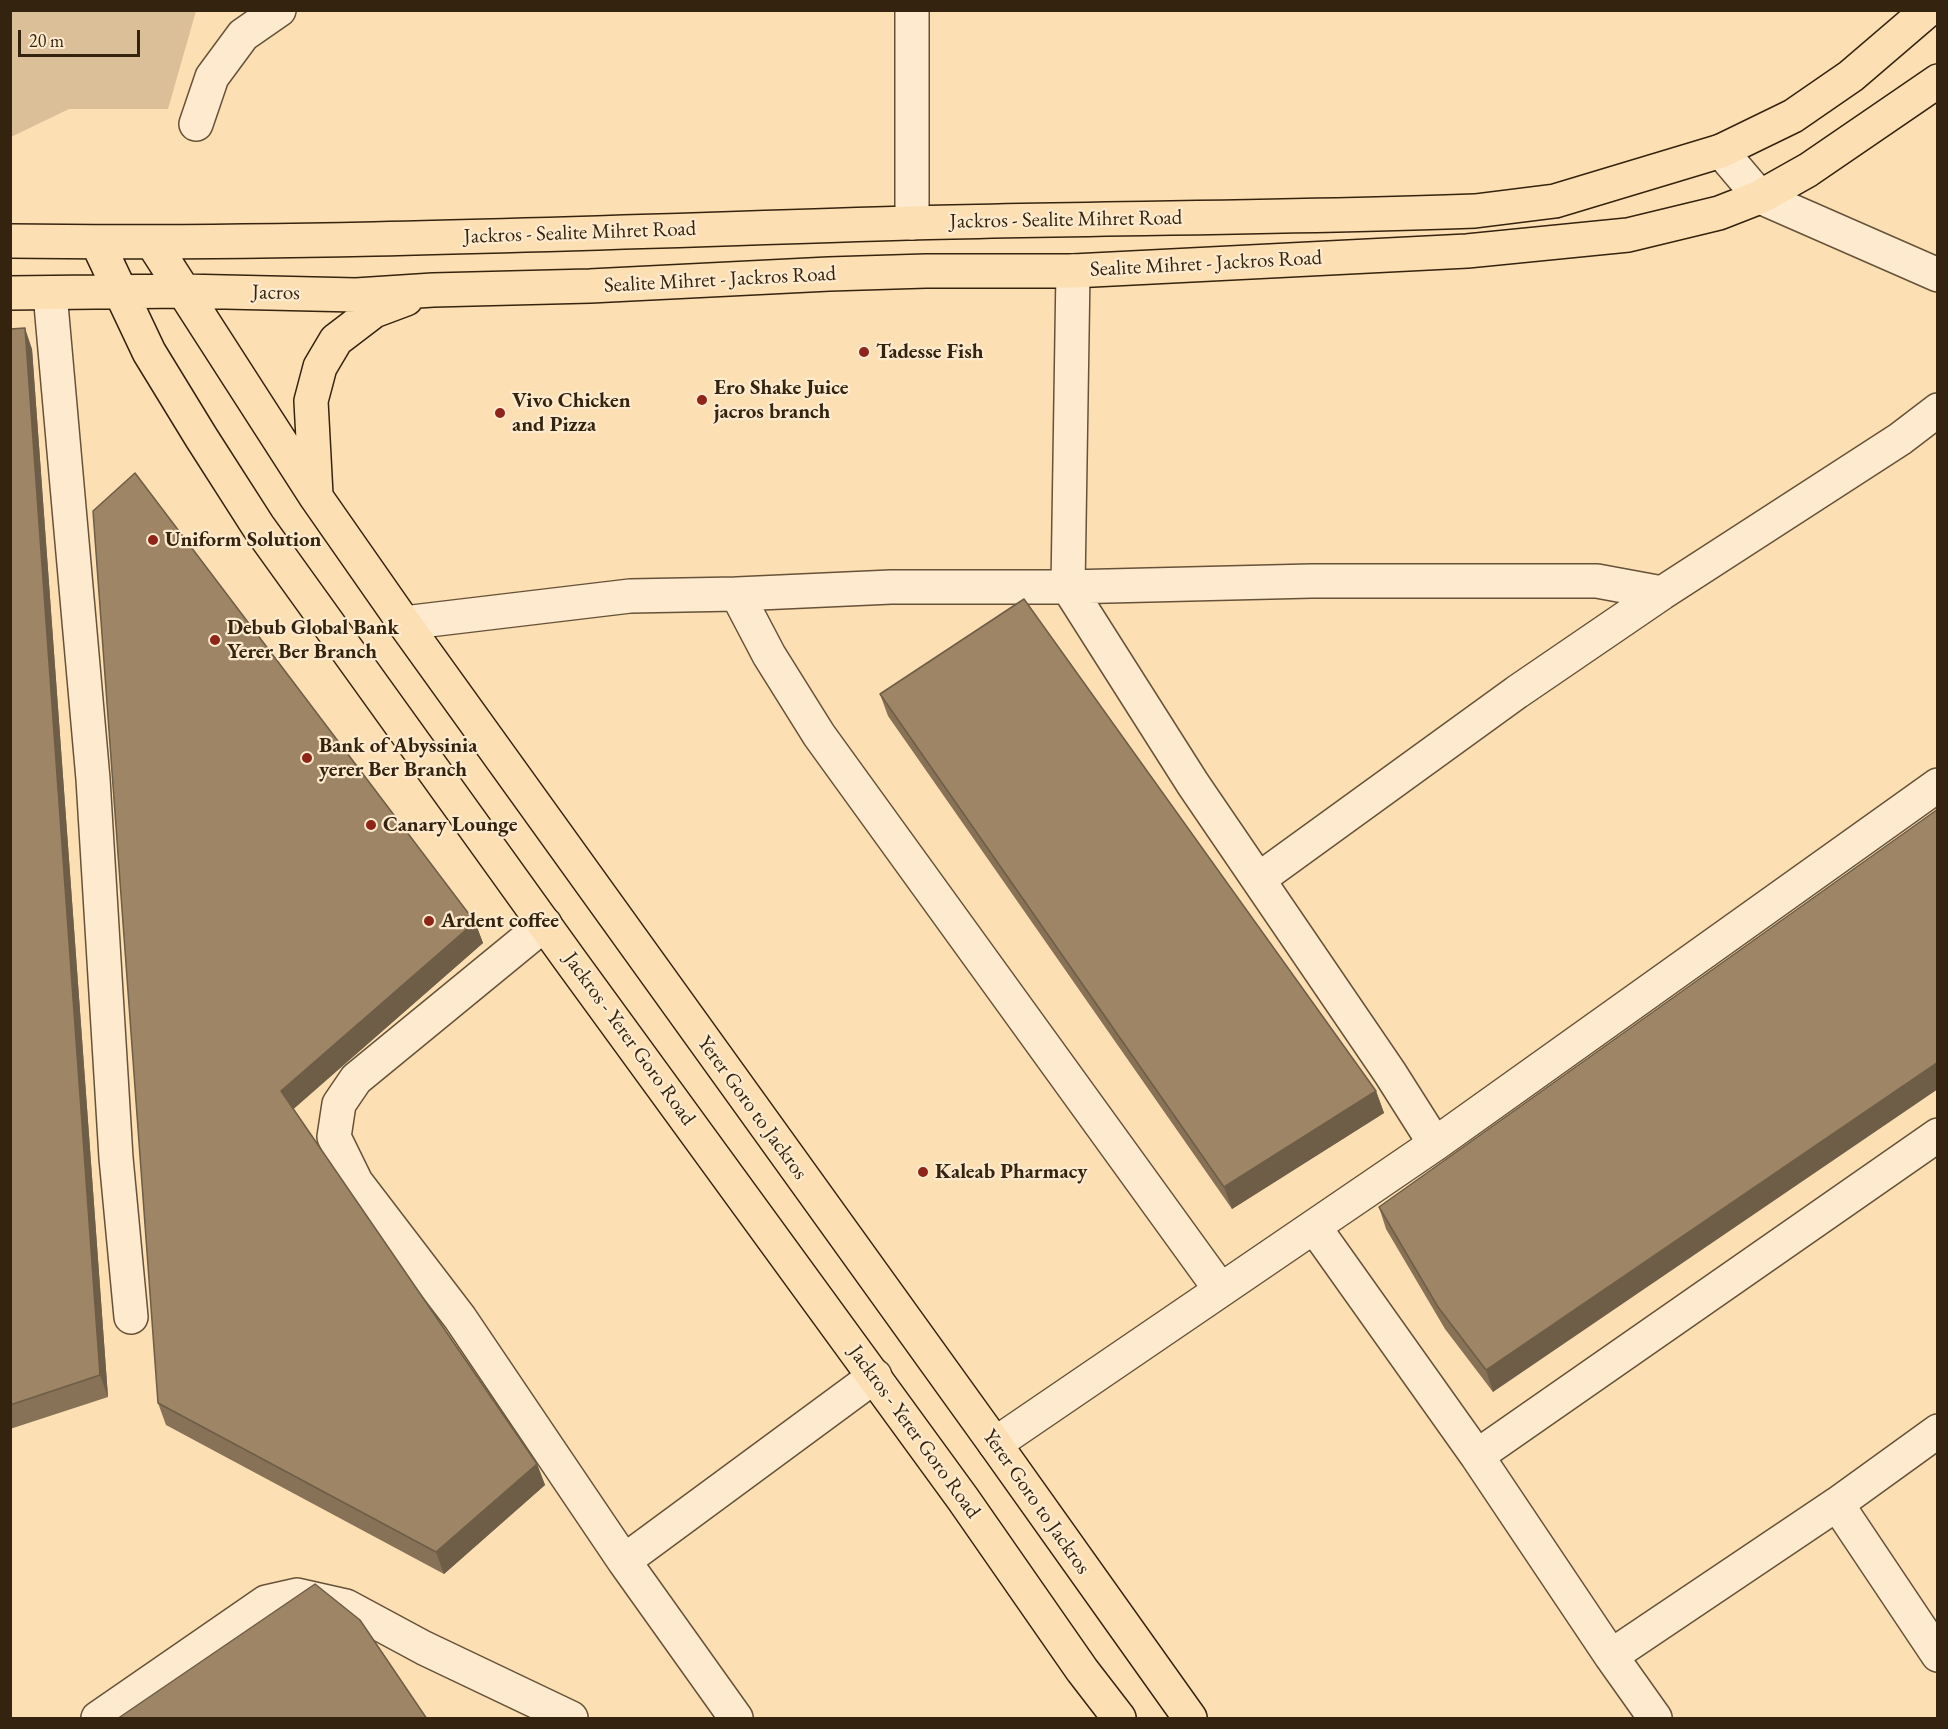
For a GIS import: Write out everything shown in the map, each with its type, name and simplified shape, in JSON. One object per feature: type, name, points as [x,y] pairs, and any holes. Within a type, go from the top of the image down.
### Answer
[{"type":"main road","name":"Jackros - Sealite Mihret Road","points":[[152,242],[349,240],[912,223],[1475,211],[1555,201],[1721,151],[1792,116],[1851,76],[1928,10]]},
{"type":"main road","name":"Sealite Mihret - Jackros Road","points":[[434,290],[590,286],[904,272],[1072,271],[1467,251],[1628,235],[1719,213],[1760,197],[1817,164],[1938,81]]},
{"type":"main road","points":[[10,241],[152,242]]},
{"type":"main road","points":[[97,242],[118,291]]},
{"type":"main road","name":"Yerer Goro to Jackros","points":[[152,242],[316,497],[404,623],[995,1444],[1190,1719]]},
{"type":"main road","points":[[316,497],[311,401],[320,367],[336,340],[374,311],[434,290]]},
{"type":"main road","name":"Jacros","points":[[10,293],[182,291],[356,295],[434,290]]},
{"type":"main road","name":"Jackros - Yerer Goro Road","points":[[118,291],[149,352],[258,525],[805,1284],[875,1376],[1119,1719]]},
{"type":"street","points":[[196,124],[212,77],[243,34],[279,10]]},
{"type":"street","points":[[912,10],[912,223]]},
{"type":"street","points":[[1721,151],[1760,197],[1938,275]]},
{"type":"street","points":[[1072,271],[1068,587],[1193,784],[1390,1073],[1435,1144]]},
{"type":"street","points":[[50,292],[93,779],[116,1158],[131,1317]]},
{"type":"street","points":[[1258,879],[1517,692],[1662,593],[1900,439],[1938,410]]},
{"type":"street","points":[[404,623],[630,596],[891,587],[1068,587],[1311,581],[1597,581],[1662,593]]},
{"type":"street","points":[[737,594],[769,655],[819,735],[1220,1289]]},
{"type":"street","points":[[995,1444],[1220,1289],[1315,1228],[1938,785]]},
{"type":"street","points":[[545,924],[356,1079],[339,1104],[334,1137],[356,1182],[460,1318],[624,1561],[736,1719]]},
{"type":"street","points":[[1477,1456],[1938,1135]]},
{"type":"street","points":[[1315,1228],[1477,1456],[1655,1719]]},
{"type":"street","points":[[624,1561],[875,1376]]},
{"type":"street","points":[[1611,1656],[1838,1504],[1938,1431]]},
{"type":"street","points":[[1838,1504],[1938,1656]]},
{"type":"street","points":[[98,1719],[266,1602],[297,1594],[346,1606],[559,1716]]},
{"type":"shaded area","points":[[10,11],[196,11],[168,109],[69,109],[11,137]]},
{"type":"building","points":[[25,328],[100,1375],[10,1405],[10,329]]},
{"type":"building","points":[[135,473],[475,922],[281,1091],[537,1464],[436,1552],[158,1403],[93,511]]},
{"type":"building","points":[[1024,599],[1376,1091],[1224,1187],[880,694]]},
{"type":"building","points":[[1938,809],[1938,1062],[1486,1370],[1438,1307],[1379,1207]]},
{"type":"building","points":[[315,1584],[360,1620],[427,1719],[117,1719]]},
{"type":"place","name":"Tadesse Fish","points":[[864,352]]},
{"type":"place","name":"Ero Shake Juice jacros branch","points":[[702,400]]},
{"type":"place","name":"Vivo Chicken and Pizza","points":[[500,413]]},
{"type":"place","name":"Uniform Solution","points":[[153,540]]},
{"type":"place","name":"Debub Global Bank Yerer Ber Branch","points":[[215,640]]},
{"type":"place","name":"Bank of Abyssinia yerer Ber Branch","points":[[307,758]]},
{"type":"place","name":"Canary Lounge","points":[[371,825]]},
{"type":"place","name":"Ardent coffee","points":[[429,921]]},
{"type":"place","name":"Kaleab Pharmacy","points":[[923,1172]]}]
